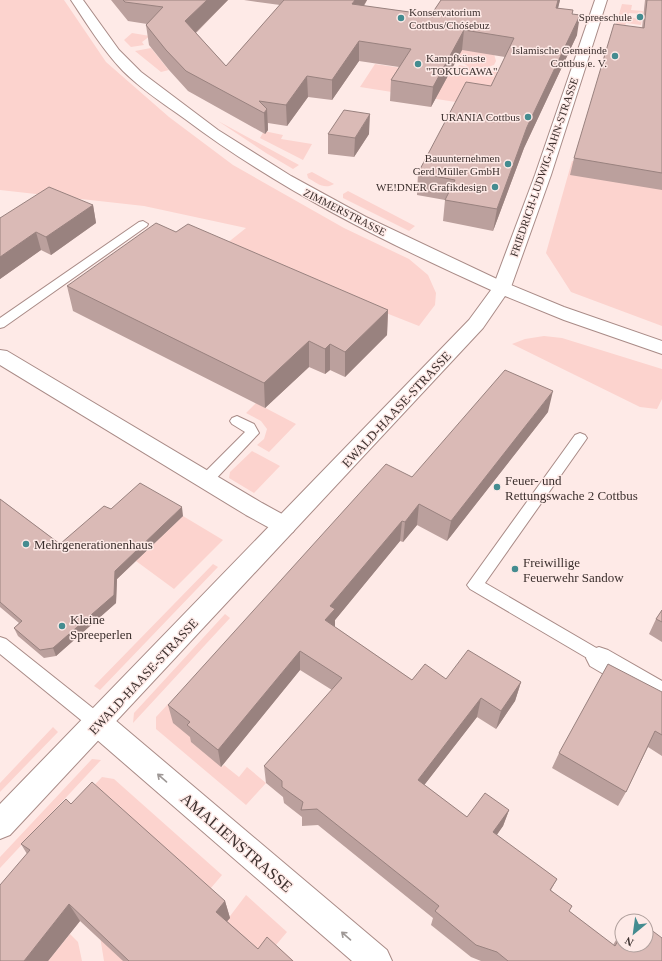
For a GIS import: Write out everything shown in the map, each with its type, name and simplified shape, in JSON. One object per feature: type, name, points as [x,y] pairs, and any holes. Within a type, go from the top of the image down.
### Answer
[{"type":"street","name":"ZIMMERSTRASSE","points":[[77,0],[97,30],[129,69],[241,154],[334,208],[502,287],[569,315],[662,348]]},
{"type":"street","name":"FRIEDRICH-LUDWIG-JAHN-STRASSE","points":[[502,287],[543,175],[601,0]]},
{"type":"street","name":"EWALD-HAASE-STRASSE","points":[[0,825],[476,324],[502,287]]},
{"type":"street","points":[[0,356],[285,526]]},
{"type":"street","points":[[599,658],[662,695]]},
{"type":"street","name":"AMALIENSTRASSE","points":[[98,723],[376,961]]},
{"type":"lane","points":[[0,324],[142,224]]},
{"type":"lane","points":[[206,480],[252,433],[249,427],[237,421]]},
{"type":"lane","points":[[580,438],[475,585],[599,658]]},
{"type":"lane","points":[[0,644],[98,723]]},
{"type":"shaded area","points":[[0,0],[64,0],[106,62],[169,117],[233,165],[344,228],[409,259],[428,275],[436,293],[435,305],[419,326],[221,248],[246,228],[144,206],[0,190]]},
{"type":"shaded area","points":[[622,4],[632,5],[631,10],[643,11],[643,14],[629,13],[628,17],[642,19],[641,25],[626,23],[624,29],[613,34]]},
{"type":"shaded area","points":[[132,33],[150,36],[142,42],[144,45],[131,47],[124,40]]},
{"type":"shaded area","points":[[411,42],[494,54],[496,61],[494,65],[482,69],[499,72],[494,108],[360,87],[375,64],[454,76],[459,65],[469,67],[453,57]]},
{"type":"shaded area","points":[[151,48],[169,70],[161,72],[135,51]]},
{"type":"shaded area","points":[[218,121],[299,165],[293,169]]},
{"type":"shaded area","points":[[264,131],[283,135],[281,139],[312,144],[303,160],[260,138]]},
{"type":"shaded area","points":[[572,161],[662,176],[662,326],[571,292],[546,253]]},
{"type":"shaded area","points":[[312,172],[334,184],[324,186],[318,184],[308,178],[307,174]]},
{"type":"shaded area","points":[[348,191],[415,226],[409,231],[343,198],[343,194]]},
{"type":"shaded area","points":[[544,336],[562,338],[662,369],[662,399],[657,409],[640,407],[512,344],[525,339]]},
{"type":"shaded area","points":[[256,403],[296,424],[269,452],[257,445],[264,439],[267,429],[261,421],[246,413]]},
{"type":"shaded area","points":[[252,451],[280,466],[254,493],[229,478],[230,472]]},
{"type":"shaded area","points":[[183,516],[223,540],[174,589],[136,561]]},
{"type":"shaded area","points":[[213,564],[218,567],[100,690],[94,686]]},
{"type":"shaded area","points":[[225,614],[230,618],[133,723],[134,713]]},
{"type":"shaded area","points":[[168,704],[182,713],[194,740],[192,742],[222,767],[224,765],[239,777],[247,767],[266,783],[246,805],[156,729],[156,717]]},
{"type":"shaded area","points":[[53,727],[58,732],[0,792],[0,783]]},
{"type":"shaded area","points":[[92,759],[101,760],[0,868],[0,857]]},
{"type":"shaded area","points":[[102,777],[114,779],[222,875],[205,895],[35,848]]},
{"type":"shaded area","points":[[246,895],[287,932],[276,945],[294,961],[263,961],[221,928]]},
{"type":"shaded area","points":[[98,924],[123,961],[104,961]]},
{"type":"shaded area","points":[[70,934],[78,942],[82,961],[48,961]]},
{"type":"building","points":[[123,0],[207,0],[185,21],[226,66],[284,0],[355,0],[352,4],[431,15],[441,0],[558,0],[556,8],[573,10],[572,14],[580,15],[527,127],[497,209],[445,200],[455,180],[418,173],[466,82],[491,86],[514,38],[464,30],[433,87],[391,80],[411,49],[359,41],[332,80],[307,76],[286,105],[259,101],[267,109],[264,113],[186,71],[166,50],[146,25],[163,7],[125,2]]},
{"type":"building","points":[[647,0],[662,0],[662,173],[574,158],[614,24],[644,28]]},
{"type":"building","points":[[344,110],[370,114],[355,138],[328,134]]},
{"type":"building","points":[[49,187],[93,205],[46,237],[36,232],[0,257],[0,218]]},
{"type":"building","points":[[156,223],[176,232],[188,224],[388,310],[345,352],[330,344],[325,349],[309,341],[264,383],[67,286]]},
{"type":"building","points":[[505,370],[553,391],[451,521],[419,504],[405,522],[402,521],[330,606],[335,609],[325,620],[412,680],[425,664],[446,679],[468,650],[521,682],[501,711],[481,698],[418,780],[467,817],[485,793],[509,810],[493,832],[557,879],[550,890],[572,906],[569,911],[614,945],[614,953],[654,953],[654,932],[662,938],[662,961],[508,961],[497,952],[476,945],[435,911],[439,906],[317,809],[301,810],[303,802],[282,787],[282,781],[264,766],[342,678],[300,651],[218,750],[187,725],[190,722],[168,705],[386,464],[412,477]]},
{"type":"building","points":[[140,483],[182,507],[115,571],[114,595],[53,648],[40,650],[14,628],[22,621],[0,602],[0,499],[60,544],[104,506],[111,509]]},
{"type":"building","points":[[662,610],[662,622],[656,619]]},
{"type":"building","points":[[608,664],[662,692],[662,735],[655,731],[626,792],[559,753]]},
{"type":"building","points":[[92,782],[225,901],[216,912],[258,949],[267,937],[293,961],[129,961],[69,904],[24,961],[0,961],[0,885],[30,850],[21,844],[66,799],[71,804]]},
{"type":"place","name":"Spreeschule","points":[[640,17]]},
{"type":"place","name":"Konservatorium Cottbus/Chóśebuz","points":[[401,18]]},
{"type":"place","name":"Islamische Gemeinde Cottbus e. V.","points":[[615,56]]},
{"type":"place","name":"Kampfkünste \"TOKUGAWA\"","points":[[418,64]]},
{"type":"place","name":"URANIA Cottbus","points":[[528,117]]},
{"type":"place","name":"Bauunternehmen Gerd Müller GmbH","points":[[508,164]]},
{"type":"place","name":"WE!DNER Grafikdesign","points":[[495,187]]},
{"type":"place","name":"Feuer- und Rettungswache 2 Cottbus","points":[[497,487]]},
{"type":"place","name":"Mehrgenerationenhaus","points":[[26,544]]},
{"type":"place","name":"Freiwillige Feuerwehr Sandow","points":[[515,569]]},
{"type":"place","name":"Kleine Spreeperlen","points":[[62,626]]}]
